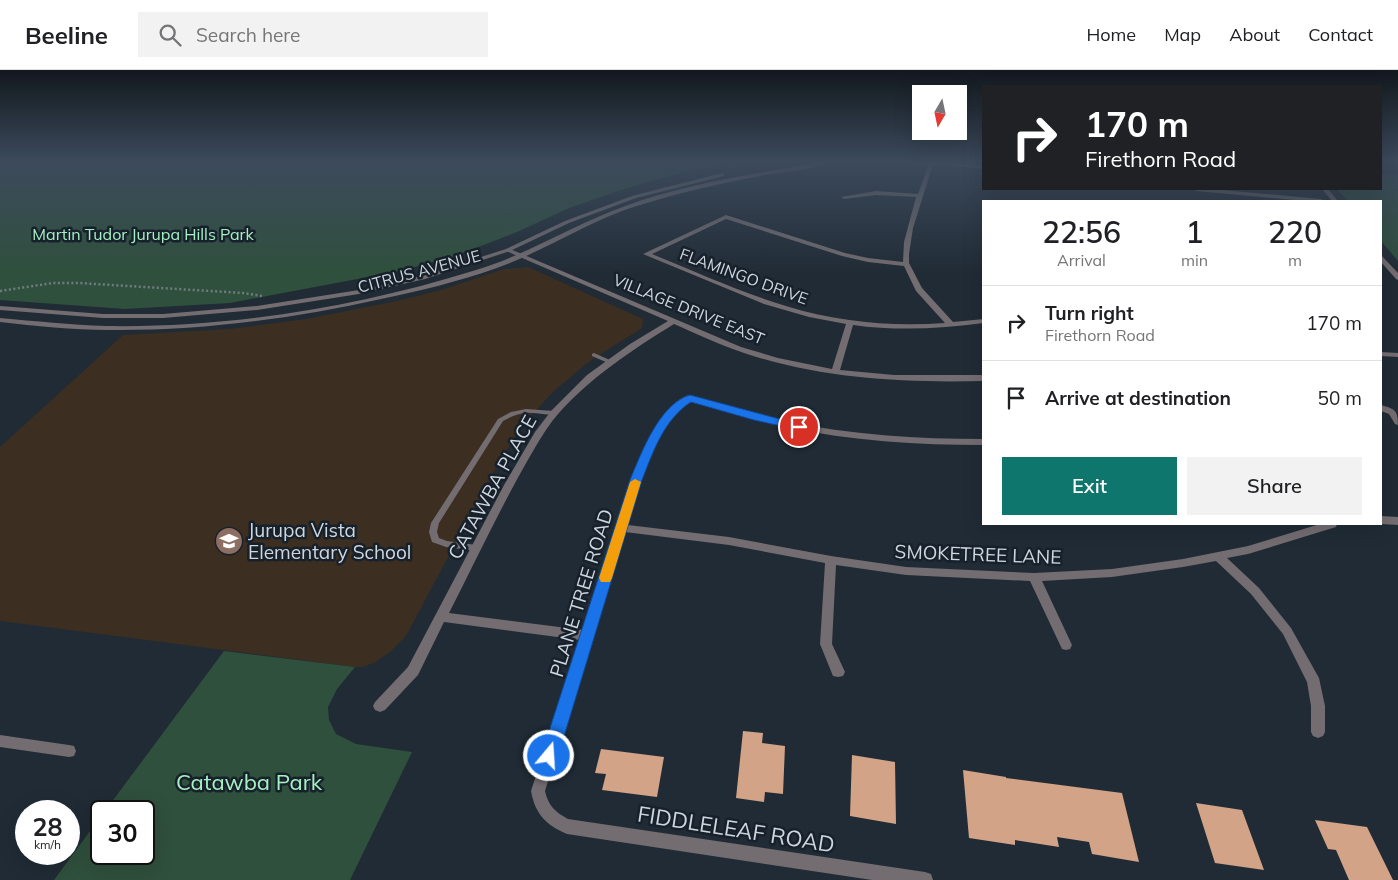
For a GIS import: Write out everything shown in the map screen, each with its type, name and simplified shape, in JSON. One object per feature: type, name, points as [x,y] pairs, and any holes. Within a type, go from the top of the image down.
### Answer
[{"type":"street","name":"CITRUS AVENUE","points":[[0,308],[111,316],[211,313],[257,308],[359,292],[423,278],[508,250],[567,222],[629,199]]},
{"type":"street","name":"CITRUS AVENUE","points":[[0,320],[109,328],[180,326],[256,319],[336,307],[440,283],[522,256],[589,223],[656,199]]},
{"type":"street","points":[[919,199],[907,246],[906,264],[920,289],[952,325]]},
{"type":"street","name":"FLAMINGO DRIVE","points":[[906,264],[850,257],[726,217],[646,254],[783,307],[850,322],[910,327],[982,321]]},
{"type":"street","name":"VILLAGE DRIVE EAST","points":[[508,250],[748,352],[835,373],[911,379],[982,378]]},
{"type":"street","points":[[1382,258],[1398,278]]},
{"type":"street","name":"CATAWBA PLACE","points":[[380,706],[413,671],[524,457],[554,413],[590,377],[674,321]]},
{"type":"street","points":[[835,373],[850,322]]},
{"type":"street","points":[[1382,354],[1398,355]]},
{"type":"street","name":"PLANE TREE ROAD","points":[[544,812],[538,791],[588,636],[620,528],[641,466],[665,420],[676,407],[690,398],[758,418],[813,430],[914,441],[982,442]]},
{"type":"street","points":[[1382,408],[1392,412],[1398,422]]},
{"type":"street","points":[[1382,520],[1398,521]]},
{"type":"street","name":"SMOKETREE LANE","points":[[620,528],[729,541],[831,560],[948,574],[1034,576],[1112,573],[1219,556],[1328,525]]},
{"type":"street","points":[[1219,556],[1255,591],[1277,617],[1291,638],[1314,682],[1318,706],[1318,732]]},
{"type":"street","points":[[831,560],[826,644],[838,672]]},
{"type":"street","points":[[1034,576],[1066,645]]},
{"type":"street","points":[[440,617],[588,636]]},
{"type":"street","points":[[0,741],[69,751]]},
{"type":"street","name":"FIDDLELEAF ROAD","points":[[544,812],[552,820],[567,826],[925,880]]},
{"type":"lane","points":[[594,356],[610,362]]},
{"type":"lane","points":[[476,548],[446,544],[436,540],[433,532],[435,523],[500,420],[514,412],[554,413]]},
{"type":"path","points":[[0,291],[15,291],[59,283],[134,286],[213,293],[253,293],[269,299]]},
{"type":"shaded area","name":"Jurupa Vista Elementary School","points":[[528,267],[643,319],[642,328],[587,363],[553,392],[528,419],[500,460],[406,636],[391,651],[376,662],[363,667],[355,667],[0,621],[0,447],[123,335],[230,329],[306,319],[441,290],[504,269]]},
{"type":"green space","name":"Martin Tudor Jurupa Hills Park","points":[[0,199],[596,199],[569,208],[517,232],[455,256],[400,271],[230,303],[125,309],[0,300]]},
{"type":"green space","points":[[1346,199],[1398,199],[1398,261],[1382,242],[1382,200]]},
{"type":"green space","name":"Catawba Park","points":[[224,651],[355,667],[337,689],[328,707],[329,720],[336,734],[356,744],[412,752],[350,880],[54,880],[65,865],[80,865],[80,845],[90,831],[90,865],[155,865],[155,800],[113,800]]},
{"type":"building","points":[[743,731],[763,733],[762,743],[785,746],[783,794],[765,792],[764,802],[736,798]]},
{"type":"building","points":[[601,749],[664,757],[657,797],[602,790],[606,774],[595,773]]},
{"type":"building","points":[[852,755],[895,762],[896,824],[850,816]]},
{"type":"building","points":[[963,770],[1006,778],[1122,793],[1139,862],[1092,854],[1089,842],[1057,837],[1059,847],[1015,840],[1015,845],[969,838]]},
{"type":"building","points":[[1196,803],[1242,810],[1264,870],[1215,863]]},
{"type":"building","points":[[1315,820],[1367,827],[1393,880],[1349,880],[1336,850],[1328,849]]},
{"type":"slow traffic","points":[[605,578],[635,482]]},
{"type":"place","name":"Jurupa Vista Elementary School","points":[[229,541]]},
{"type":"route","points":[[549,756],[636,480],[641,466],[665,420],[676,407],[690,398],[758,418],[799,427]]}]
